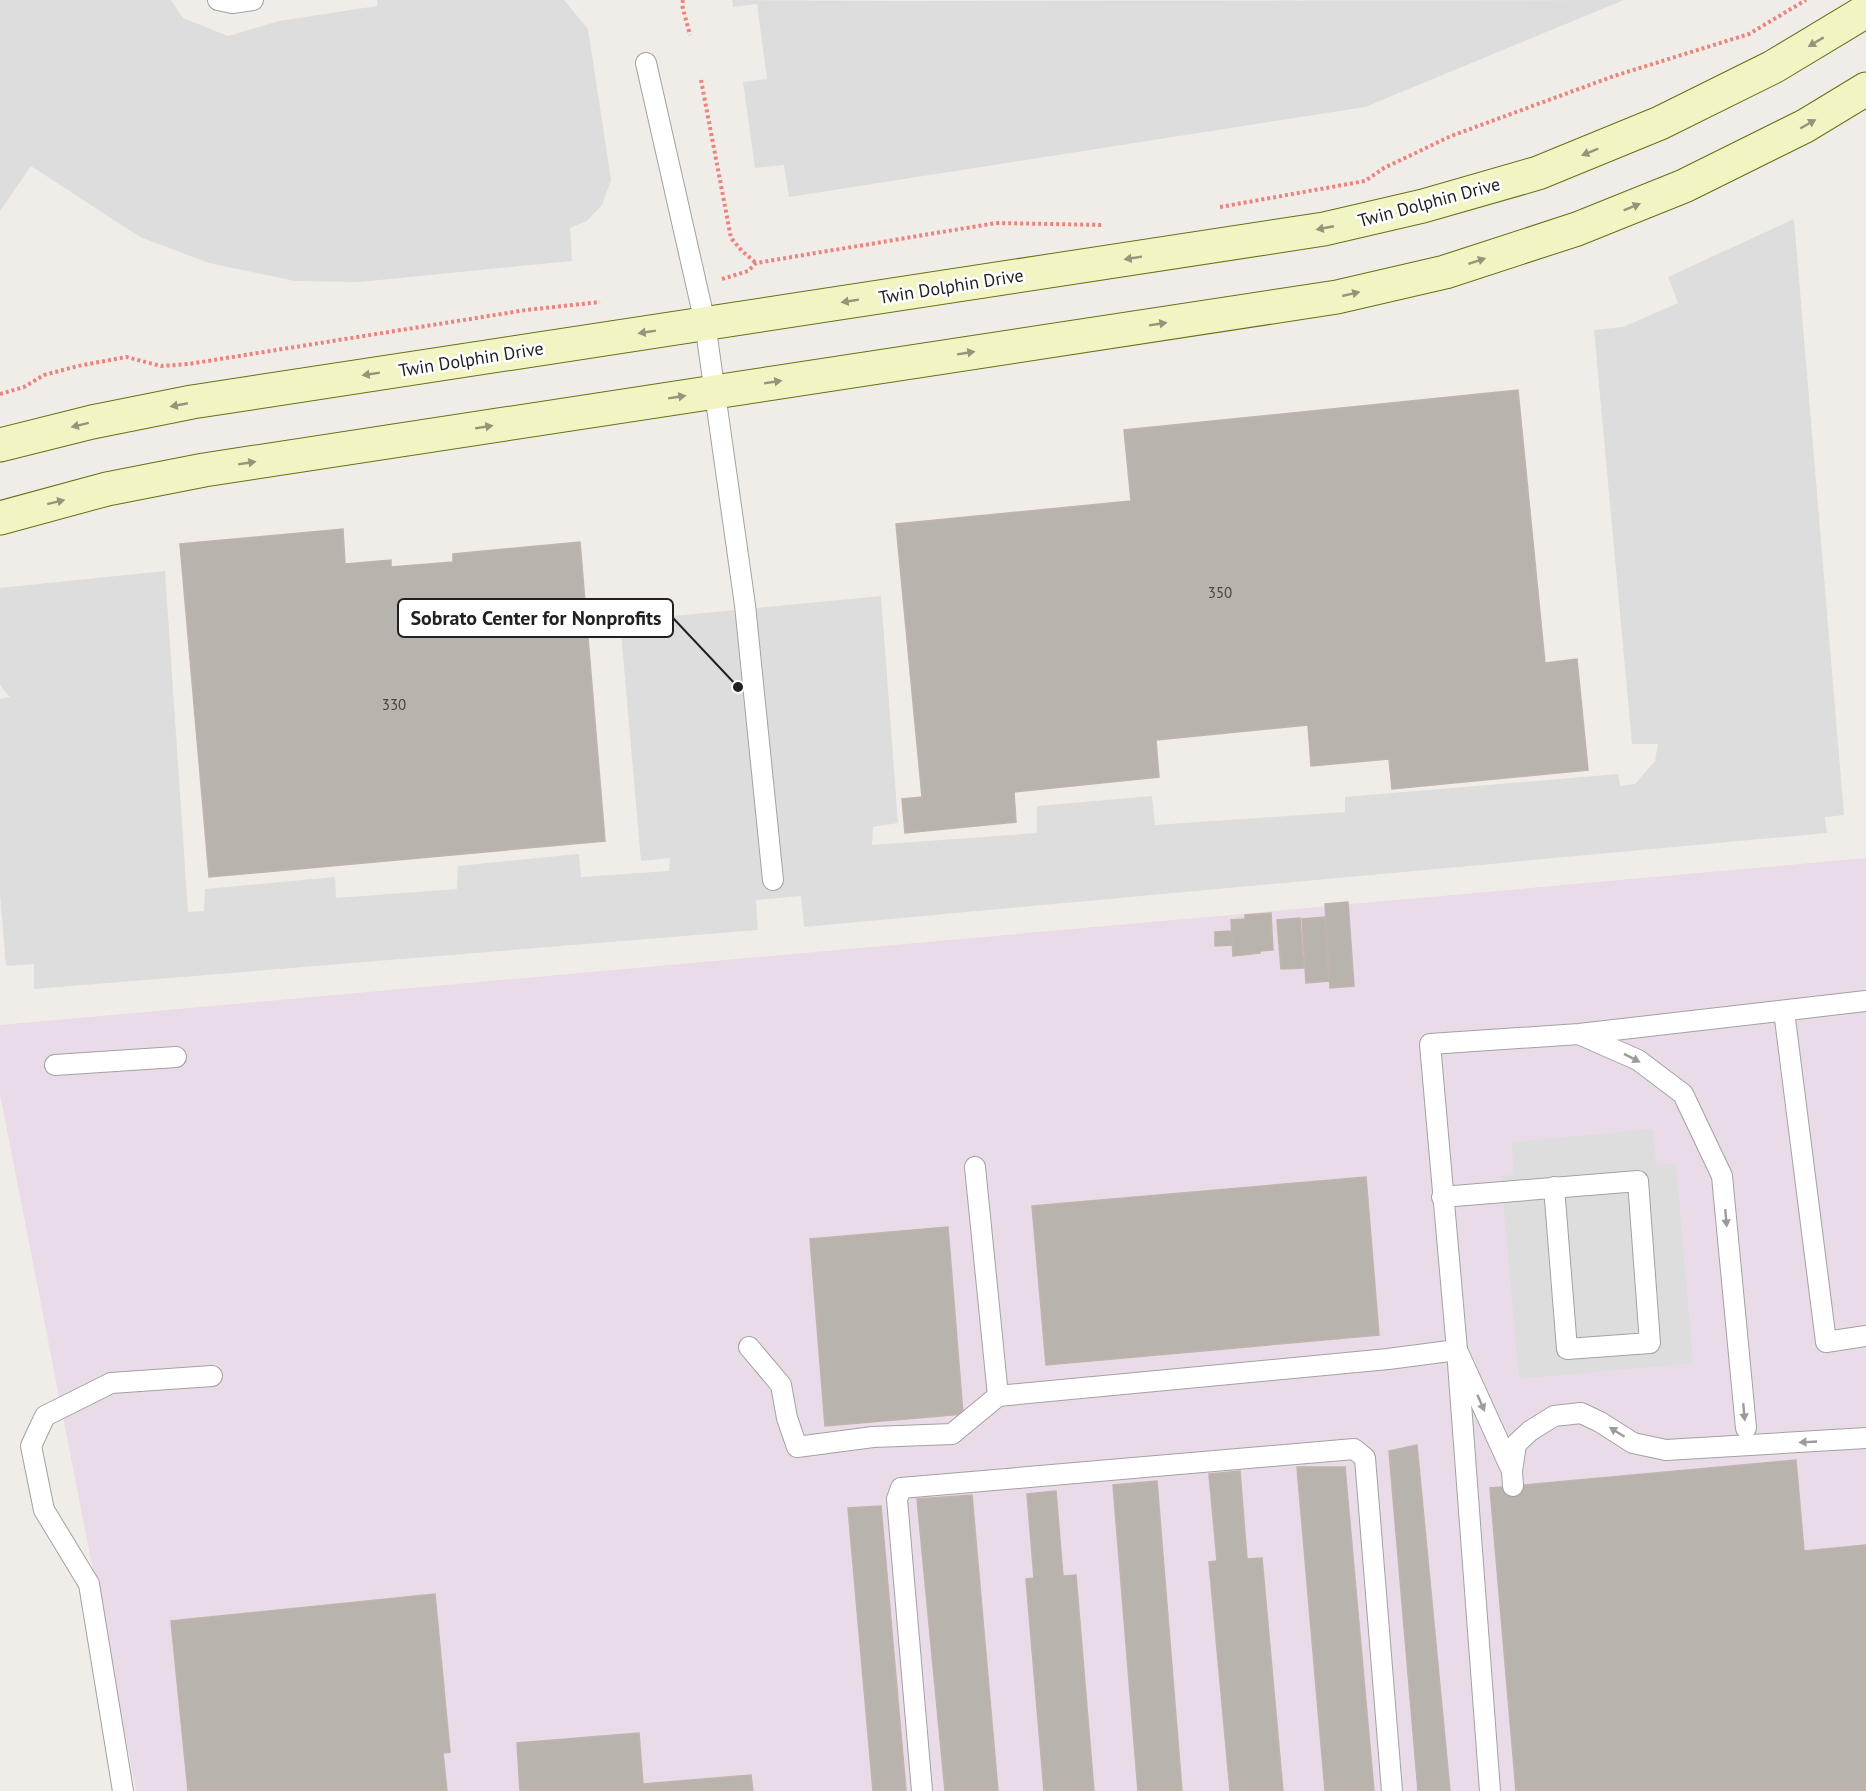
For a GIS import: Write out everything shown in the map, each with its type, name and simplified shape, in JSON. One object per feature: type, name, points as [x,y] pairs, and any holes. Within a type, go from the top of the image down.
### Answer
[{"type":"main road","name":"Twin Dolphin Drive","points":[[0,445],[92,422],[192,402],[1324,229],[1423,206],[1538,173],[1660,123],[1773,67],[1866,12]]},
{"type":"main road","points":[[0,518],[30,508],[107,489],[204,470],[1337,297],[1445,272],[1577,229],[1684,186],[1805,126],[1866,89]]},
{"type":"lane","points":[[218,0],[232,3],[253,0]]},
{"type":"lane","points":[[646,63],[705,323],[745,604],[773,880]]},
{"type":"lane","points":[[1490,1791],[1457,1350],[1430,1044],[1579,1034],[1866,1001]]},
{"type":"lane","points":[[1784,1011],[1826,1342],[1866,1336]]},
{"type":"lane","points":[[1579,1034],[1638,1060],[1683,1094],[1722,1176],[1746,1428]]},
{"type":"lane","points":[[55,1065],[176,1057]]},
{"type":"lane","points":[[975,1167],[998,1396]]},
{"type":"lane","points":[[1442,1197],[1554,1187],[1638,1181],[1650,1342],[1567,1349],[1554,1187]]},
{"type":"lane","points":[[749,1347],[781,1385],[787,1418],[796,1447],[873,1437],[951,1434],[998,1396],[1388,1359],[1457,1350]]},
{"type":"lane","points":[[1457,1350],[1512,1478],[1516,1444],[1530,1431],[1554,1416],[1581,1413],[1633,1443],[1666,1450],[1866,1438]]},
{"type":"lane","points":[[123,1791],[89,1584],[44,1510],[31,1446],[45,1416],[111,1383],[212,1376]]},
{"type":"lane","points":[[922,1791],[897,1499],[901,1488],[1354,1449],[1365,1458],[1392,1791]]},
{"type":"path","points":[[683,0],[682,5],[690,35]]},
{"type":"path","points":[[1217,207],[1365,181],[1384,168],[1451,136],[1614,76],[1749,34],[1806,0]]},
{"type":"path","points":[[701,80],[731,238],[756,263]]},
{"type":"path","points":[[748,271],[756,263],[996,223],[1105,225]]},
{"type":"path","points":[[0,394],[24,387],[44,375],[126,357],[161,366],[189,364],[526,310],[608,301]]},
{"type":"shaded area","points":[[0,0],[171,0],[183,18],[228,36],[279,21],[377,6],[377,0],[564,0],[588,29],[611,180],[602,205],[587,221],[570,228],[572,261],[359,282],[295,281],[209,263],[140,237],[31,166],[0,211]]},
{"type":"shaded area","points":[[732,0],[1624,0],[1365,107],[789,197],[784,165],[755,168],[743,82],[767,79],[757,4],[733,7]]},
{"type":"shaded area","points":[[1794,219],[1844,815],[1825,817],[1827,833],[804,927],[801,896],[756,900],[758,930],[34,989],[34,964],[6,966],[0,895],[0,699],[10,697],[0,685],[0,588],[165,571],[188,912],[204,911],[205,889],[335,877],[336,898],[457,889],[458,866],[579,854],[581,877],[669,871],[670,858],[641,861],[620,621],[881,596],[898,823],[873,827],[872,845],[1037,833],[1037,806],[1152,796],[1155,825],[1345,812],[1345,797],[1618,774],[1620,786],[1635,784],[1655,761],[1658,744],[1632,744],[1594,330],[1623,327],[1678,303],[1668,277]]},
{"type":"shaded area","points":[[1866,858],[1866,1791],[136,1791],[0,1094],[0,1025]]},
{"type":"shaded area","points":[[1653,1129],[1656,1165],[1676,1163],[1693,1363],[1519,1379],[1501,1176],[1514,1175],[1512,1142]]},
{"type":"building","points":[[1518,390],[1545,663],[1577,659],[1588,770],[1392,789],[1389,759],[1311,766],[1308,725],[1156,740],[1159,777],[1014,792],[1016,822],[905,833],[902,799],[922,797],[896,524],[1131,501],[1124,430]]},
{"type":"building","points":[[343,529],[345,564],[391,560],[391,567],[453,562],[453,554],[580,542],[605,841],[209,877],[180,544]]},
{"type":"building","points":[[1348,902],[1354,986],[1330,988],[1325,904]]},
{"type":"building","points":[[1271,913],[1273,950],[1233,956],[1231,920],[1245,919],[1245,915]]},
{"type":"building","points":[[1325,917],[1329,981],[1306,983],[1302,919]]},
{"type":"building","points":[[1300,918],[1304,968],[1281,969],[1277,920]]},
{"type":"building","points":[[1232,931],[1233,945],[1215,946],[1215,932]]},
{"type":"building","points":[[1366,1177],[1379,1335],[1046,1365],[1032,1206]]},
{"type":"building","points":[[948,1227],[963,1414],[825,1426],[810,1239]]},
{"type":"building","points":[[1417,1445],[1450,1791],[1418,1791],[1389,1451]]},
{"type":"building","points":[[1796,1460],[1804,1551],[1866,1545],[1866,1791],[1516,1791],[1490,1488]]},
{"type":"building","points":[[1297,1467],[1345,1467],[1374,1791],[1325,1791]]},
{"type":"building","points":[[1240,1471],[1247,1559],[1262,1558],[1283,1791],[1230,1791],[1209,1562],[1217,1561],[1209,1474]]},
{"type":"building","points":[[1157,1481],[1182,1791],[1138,1791],[1113,1485]]},
{"type":"building","points":[[1056,1491],[1063,1576],[1076,1575],[1094,1791],[1044,1791],[1026,1579],[1034,1578],[1027,1494]]},
{"type":"building","points":[[972,1495],[998,1791],[945,1791],[917,1499]]},
{"type":"building","points":[[881,1506],[906,1791],[873,1791],[848,1508]]},
{"type":"building","points":[[435,1594],[450,1752],[443,1753],[447,1791],[188,1791],[171,1621]]},
{"type":"building","points":[[639,1733],[643,1784],[751,1775],[753,1791],[520,1791],[517,1743]]},
{"type":"place","name":"Sobrato Center for Nonprofits","points":[[738,687]]}]
